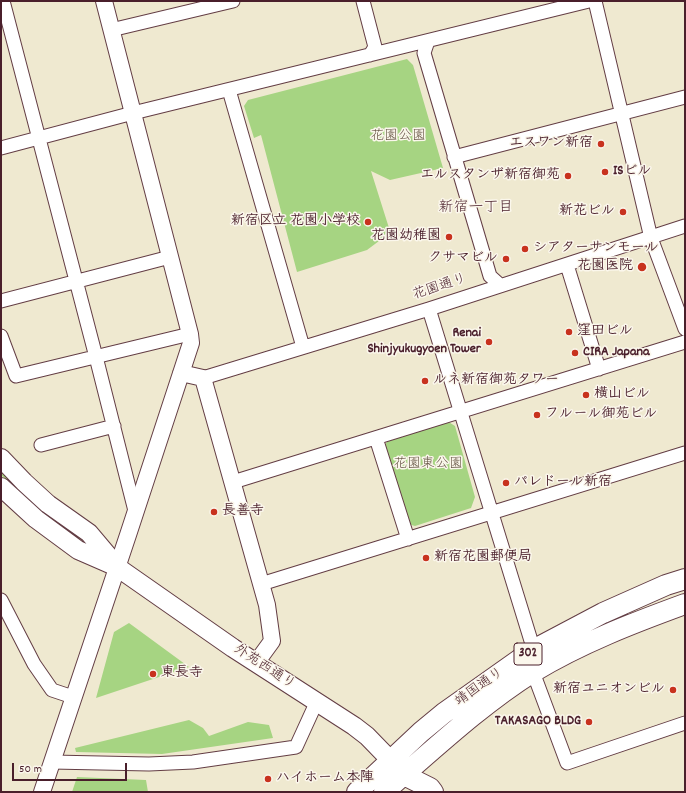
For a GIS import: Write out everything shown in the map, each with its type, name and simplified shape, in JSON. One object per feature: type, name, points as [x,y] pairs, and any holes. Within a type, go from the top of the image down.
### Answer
[{"type":"main road","name":"外苑西通り","points":[[1,458],[48,504],[89,533],[117,567]]},
{"type":"main road","name":"外苑西通り","points":[[1,487],[36,519],[78,550],[117,567],[256,663],[354,726],[367,736],[391,760],[408,784]]},
{"type":"main road","name":"靖国通り","points":[[384,792],[408,784],[475,715],[504,692],[535,664],[603,612],[666,585],[685,579]]},
{"type":"main road","name":"靖国通り","points":[[357,792],[444,713],[535,664],[638,621],[685,604]]},
{"type":"main road","points":[[408,784],[430,788],[434,792]]},
{"type":"street","points":[[3,1],[40,138],[135,511]]},
{"type":"street","points":[[42,792],[190,343],[190,334],[104,1]]},
{"type":"street","points":[[111,30],[233,1]]},
{"type":"street","points":[[363,1],[374,47],[370,55]]},
{"type":"street","points":[[1,148],[133,113],[589,1]]},
{"type":"street","points":[[595,1],[651,238],[685,329]]},
{"type":"street","points":[[428,41],[424,53],[454,157],[490,276],[500,285]]},
{"type":"street","points":[[229,90],[303,347]]},
{"type":"street","points":[[454,157],[622,115],[685,97]]},
{"type":"street","name":"花園通り","points":[[204,378],[566,265],[685,226]]},
{"type":"street","points":[[1,301],[170,257]]},
{"type":"street","points":[[566,265],[598,369]]},
{"type":"street","points":[[429,308],[492,513],[535,664],[567,763],[685,723]]},
{"type":"street","points":[[1,336],[16,376],[190,334]]},
{"type":"street","points":[[232,482],[685,342]]},
{"type":"street","points":[[181,373],[204,378],[267,605],[272,641],[256,663]]},
{"type":"street","points":[[41,445],[114,426]]},
{"type":"street","points":[[376,438],[408,539]]},
{"type":"street","points":[[261,584],[685,453]]},
{"type":"street","points":[[1,600],[34,664],[52,690],[73,697]]},
{"type":"street","points":[[52,762],[149,764],[193,762],[296,747],[317,701]]},
{"type":"green space","name":"新宿区立 花園小学校","points":[[407,59],[413,65],[443,168],[390,180],[371,171],[389,228],[383,238],[367,250],[297,272],[261,135],[254,138],[244,106],[248,100]]},
{"type":"green space","name":"花園東公園","points":[[447,421],[455,426],[475,497],[471,508],[415,526],[408,524],[384,446],[389,439]]},
{"type":"green space","points":[[1,470],[81,538],[79,541],[41,513],[1,475]]},
{"type":"green space","points":[[129,623],[189,667],[96,698],[114,632]]},
{"type":"green space","points":[[189,720],[203,728],[209,736],[248,722],[269,725],[273,738],[162,754],[76,752],[75,748]]},
{"type":"green space","points":[[77,777],[146,780],[148,792],[72,792]]},
{"type":"place","name":"エスワン新宿","points":[[601,144]]},
{"type":"place","name":"ISビル","points":[[605,172]]},
{"type":"place","name":"エルスタンザ新宿御苑","points":[[568,176]]},
{"type":"place","name":"新花ビル","points":[[623,212]]},
{"type":"place","name":"新宿区立 花園小学校","points":[[368,222]]},
{"type":"place","name":"花園幼稚園","points":[[449,237]]},
{"type":"place","name":"シアターサンモール","points":[[525,249]]},
{"type":"place","name":"クサマビル","points":[[506,259]]},
{"type":"place","name":"花園医院","points":[[642,267]]},
{"type":"place","name":"窪田ビル","points":[[569,332]]},
{"type":"place","name":"Renai Shinjyukugyoen Tower","points":[[489,342]]},
{"type":"place","name":"CIRA Japana","points":[[575,353]]},
{"type":"place","name":"ルネ新宿御苑タワー","points":[[425,381]]},
{"type":"place","name":"横山ビル","points":[[586,395]]},
{"type":"place","name":"フルール御苑ビル","points":[[537,415]]},
{"type":"place","name":"パレドール新宿","points":[[506,483]]},
{"type":"place","name":"長善寺","points":[[214,512]]},
{"type":"place","name":"新宿花園郵便局","points":[[426,558]]},
{"type":"place","name":"東長寺","points":[[153,674]]},
{"type":"place","name":"新宿ユニオンビル","points":[[673,690]]},
{"type":"place","name":"TAKASAGO BLDG","points":[[589,722]]},
{"type":"place","name":"ハイホーム本陣","points":[[268,779]]},
{"type":"district","name":"新宿一丁目","points":[[476,209]]},
{"type":"park label","name":"花園公園","points":[[398,137]]}]
